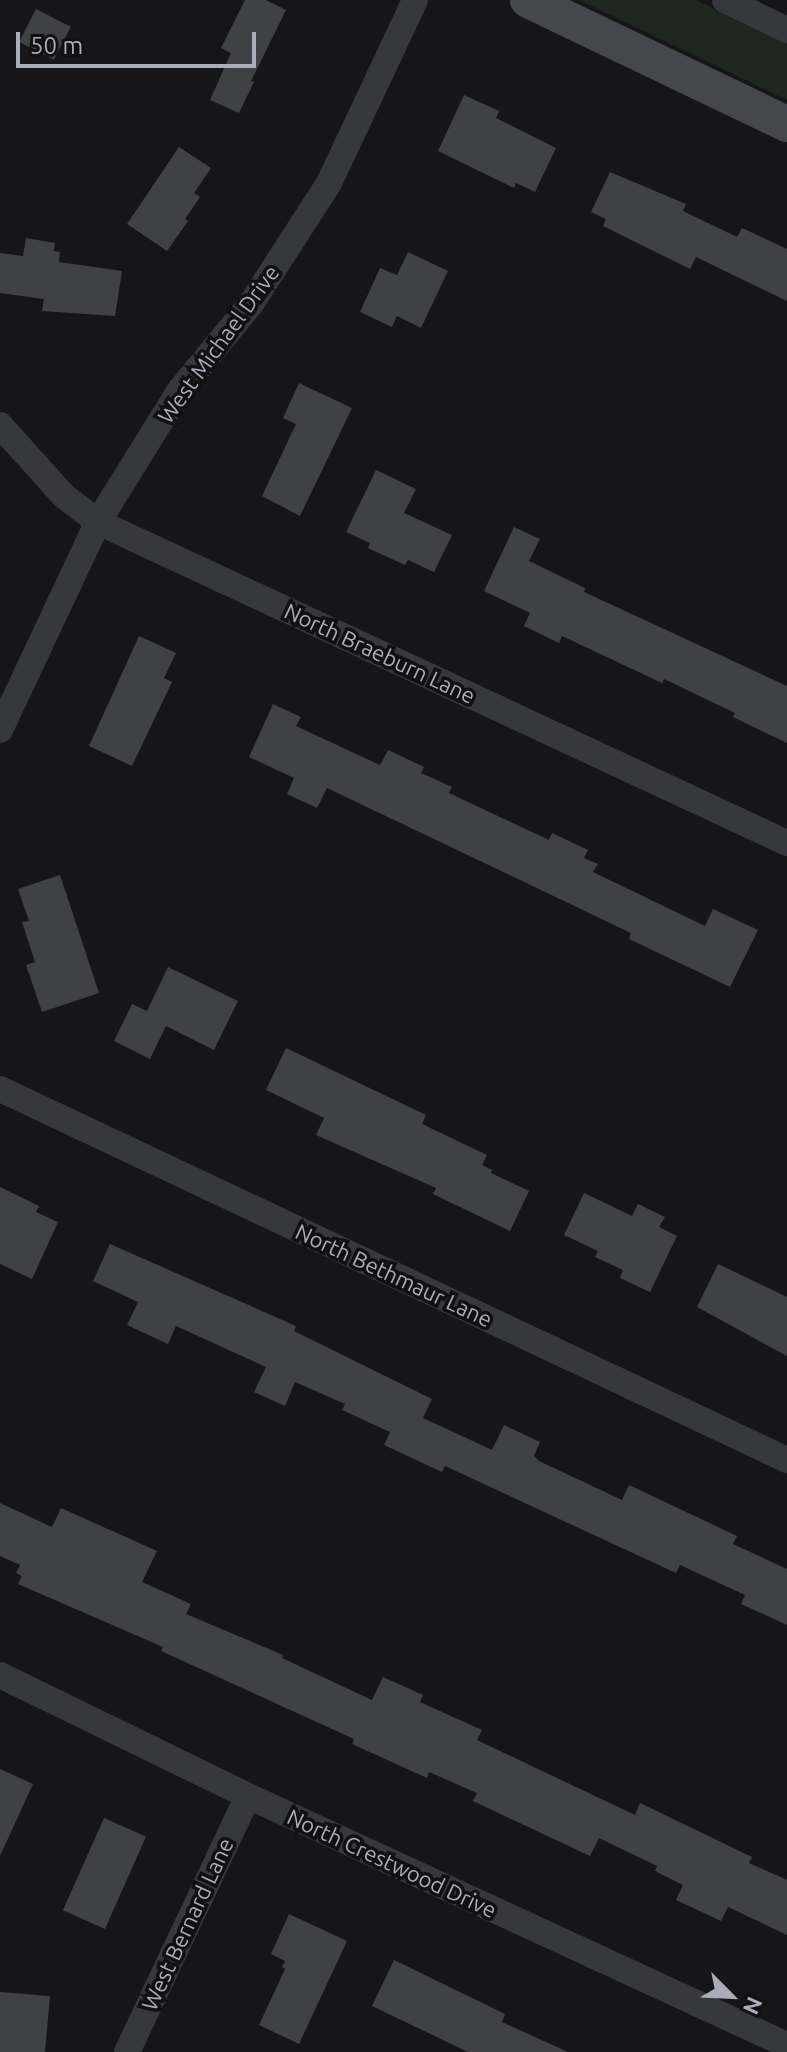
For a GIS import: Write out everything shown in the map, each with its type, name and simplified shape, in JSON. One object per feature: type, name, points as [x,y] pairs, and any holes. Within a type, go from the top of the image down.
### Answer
[{"type":"street","name":"West Michael Drive","points":[[0,730],[98,522],[180,390],[251,304],[329,183],[415,0]]},
{"type":"street","points":[[528,0],[787,124]]},
{"type":"street","points":[[725,0],[787,30]]},
{"type":"street","name":"North Braeburn Lane","points":[[0,425],[64,496],[98,522],[787,843]]},
{"type":"street","name":"North Bethmaur Lane","points":[[0,1089],[787,1460]]},
{"type":"street","name":"North Crestwood Drive","points":[[0,1675],[248,1796],[787,2045]]},
{"type":"street","name":"West Bernard Lane","points":[[127,2052],[248,1796]]},
{"type":"shaded area","points":[[579,0],[696,0],[787,43],[787,100]]},
{"type":"building","points":[[245,0],[266,0],[286,10],[239,113],[210,100],[231,53],[221,48]]},
{"type":"building","points":[[36,9],[71,27],[54,60],[19,42]]},
{"type":"building","points":[[464,95],[499,111],[496,118],[556,148],[535,192],[516,183],[514,188],[438,151]]},
{"type":"building","points":[[179,147],[211,168],[194,193],[200,197],[185,219],[188,221],[167,251],[127,224]]},
{"type":"building","points":[[610,172],[686,204],[683,211],[737,237],[742,228],[787,249],[787,301],[696,257],[690,269],[603,226],[606,219],[591,212]]},
{"type":"building","points":[[26,238],[55,243],[54,251],[60,252],[59,262],[122,271],[115,316],[42,311],[44,299],[0,293],[0,253],[23,256]]},
{"type":"building","points":[[408,252],[448,271],[421,328],[397,316],[392,327],[360,312],[380,268],[397,275]]},
{"type":"building","points":[[299,383],[352,408],[300,516],[262,496],[296,424],[283,418]]},
{"type":"building","points":[[376,470],[416,489],[404,513],[452,535],[434,572],[408,560],[405,565],[368,548],[370,543],[346,532]]},
{"type":"building","points":[[514,527],[540,539],[529,561],[585,588],[584,592],[787,686],[787,743],[733,717],[735,713],[664,679],[662,683],[562,636],[559,643],[524,626],[530,613],[484,591]]},
{"type":"building","points":[[139,636],[176,653],[164,678],[172,682],[132,766],[89,746]]},
{"type":"building","points":[[273,704],[301,717],[296,726],[380,765],[388,750],[424,767],[421,773],[452,787],[449,793],[549,840],[552,833],[588,850],[584,858],[598,864],[593,872],[705,926],[713,909],[758,930],[730,987],[629,939],[631,933],[327,788],[317,808],[287,794],[294,778],[249,757]]},
{"type":"building","points":[[60,875],[99,993],[42,1012],[26,965],[35,962],[22,922],[29,921],[18,889]]},
{"type":"building","points":[[168,967],[238,1001],[214,1050],[166,1026],[150,1059],[114,1041],[132,1004],[147,1011]]},
{"type":"building","points":[[286,1048],[426,1115],[422,1124],[487,1155],[482,1165],[492,1170],[491,1173],[529,1191],[510,1231],[433,1194],[436,1188],[316,1135],[324,1118],[266,1090]]},
{"type":"building","points":[[0,1187],[39,1206],[36,1212],[58,1222],[32,1279],[0,1264]]},
{"type":"building","points":[[584,1193],[632,1216],[638,1204],[665,1217],[659,1227],[677,1236],[650,1292],[620,1278],[623,1270],[595,1257],[598,1251],[564,1235]]},
{"type":"building","points":[[110,1244],[296,1326],[294,1331],[432,1399],[423,1418],[492,1450],[504,1425],[540,1442],[534,1456],[539,1461],[622,1500],[629,1485],[737,1536],[733,1544],[787,1569],[787,1625],[741,1604],[745,1595],[680,1565],[676,1573],[445,1466],[442,1472],[384,1445],[390,1432],[342,1410],[345,1404],[295,1382],[285,1406],[254,1392],[266,1367],[176,1326],[168,1344],[127,1325],[138,1302],[93,1281]]},
{"type":"building","points":[[718,1264],[787,1297],[787,1356],[697,1307]]},
{"type":"building","points":[[0,1503],[52,1527],[61,1508],[157,1551],[142,1582],[191,1604],[186,1614],[283,1655],[282,1658],[372,1700],[383,1677],[423,1695],[420,1702],[482,1730],[477,1740],[635,1815],[640,1803],[752,1857],[749,1863],[787,1880],[787,1935],[728,1907],[721,1921],[676,1900],[683,1885],[655,1871],[657,1866],[599,1838],[590,1856],[473,1801],[477,1793],[429,1772],[427,1778],[352,1744],[354,1739],[161,1651],[163,1647],[18,1584],[22,1576],[16,1573],[20,1565],[0,1556]]},
{"type":"building","points":[[0,1769],[33,1784],[0,1856]]},
{"type":"building","points":[[104,1818],[146,1837],[105,1929],[63,1910]]},
{"type":"building","points":[[289,1914],[347,1941],[299,2044],[259,2025],[285,1969],[282,1967],[285,1961],[271,1954]]},
{"type":"building","points":[[394,1960],[505,2014],[502,2022],[568,2052],[468,2052],[372,2006]]},
{"type":"building","points":[[0,1992],[50,1996],[45,2052],[0,2052]]}]
